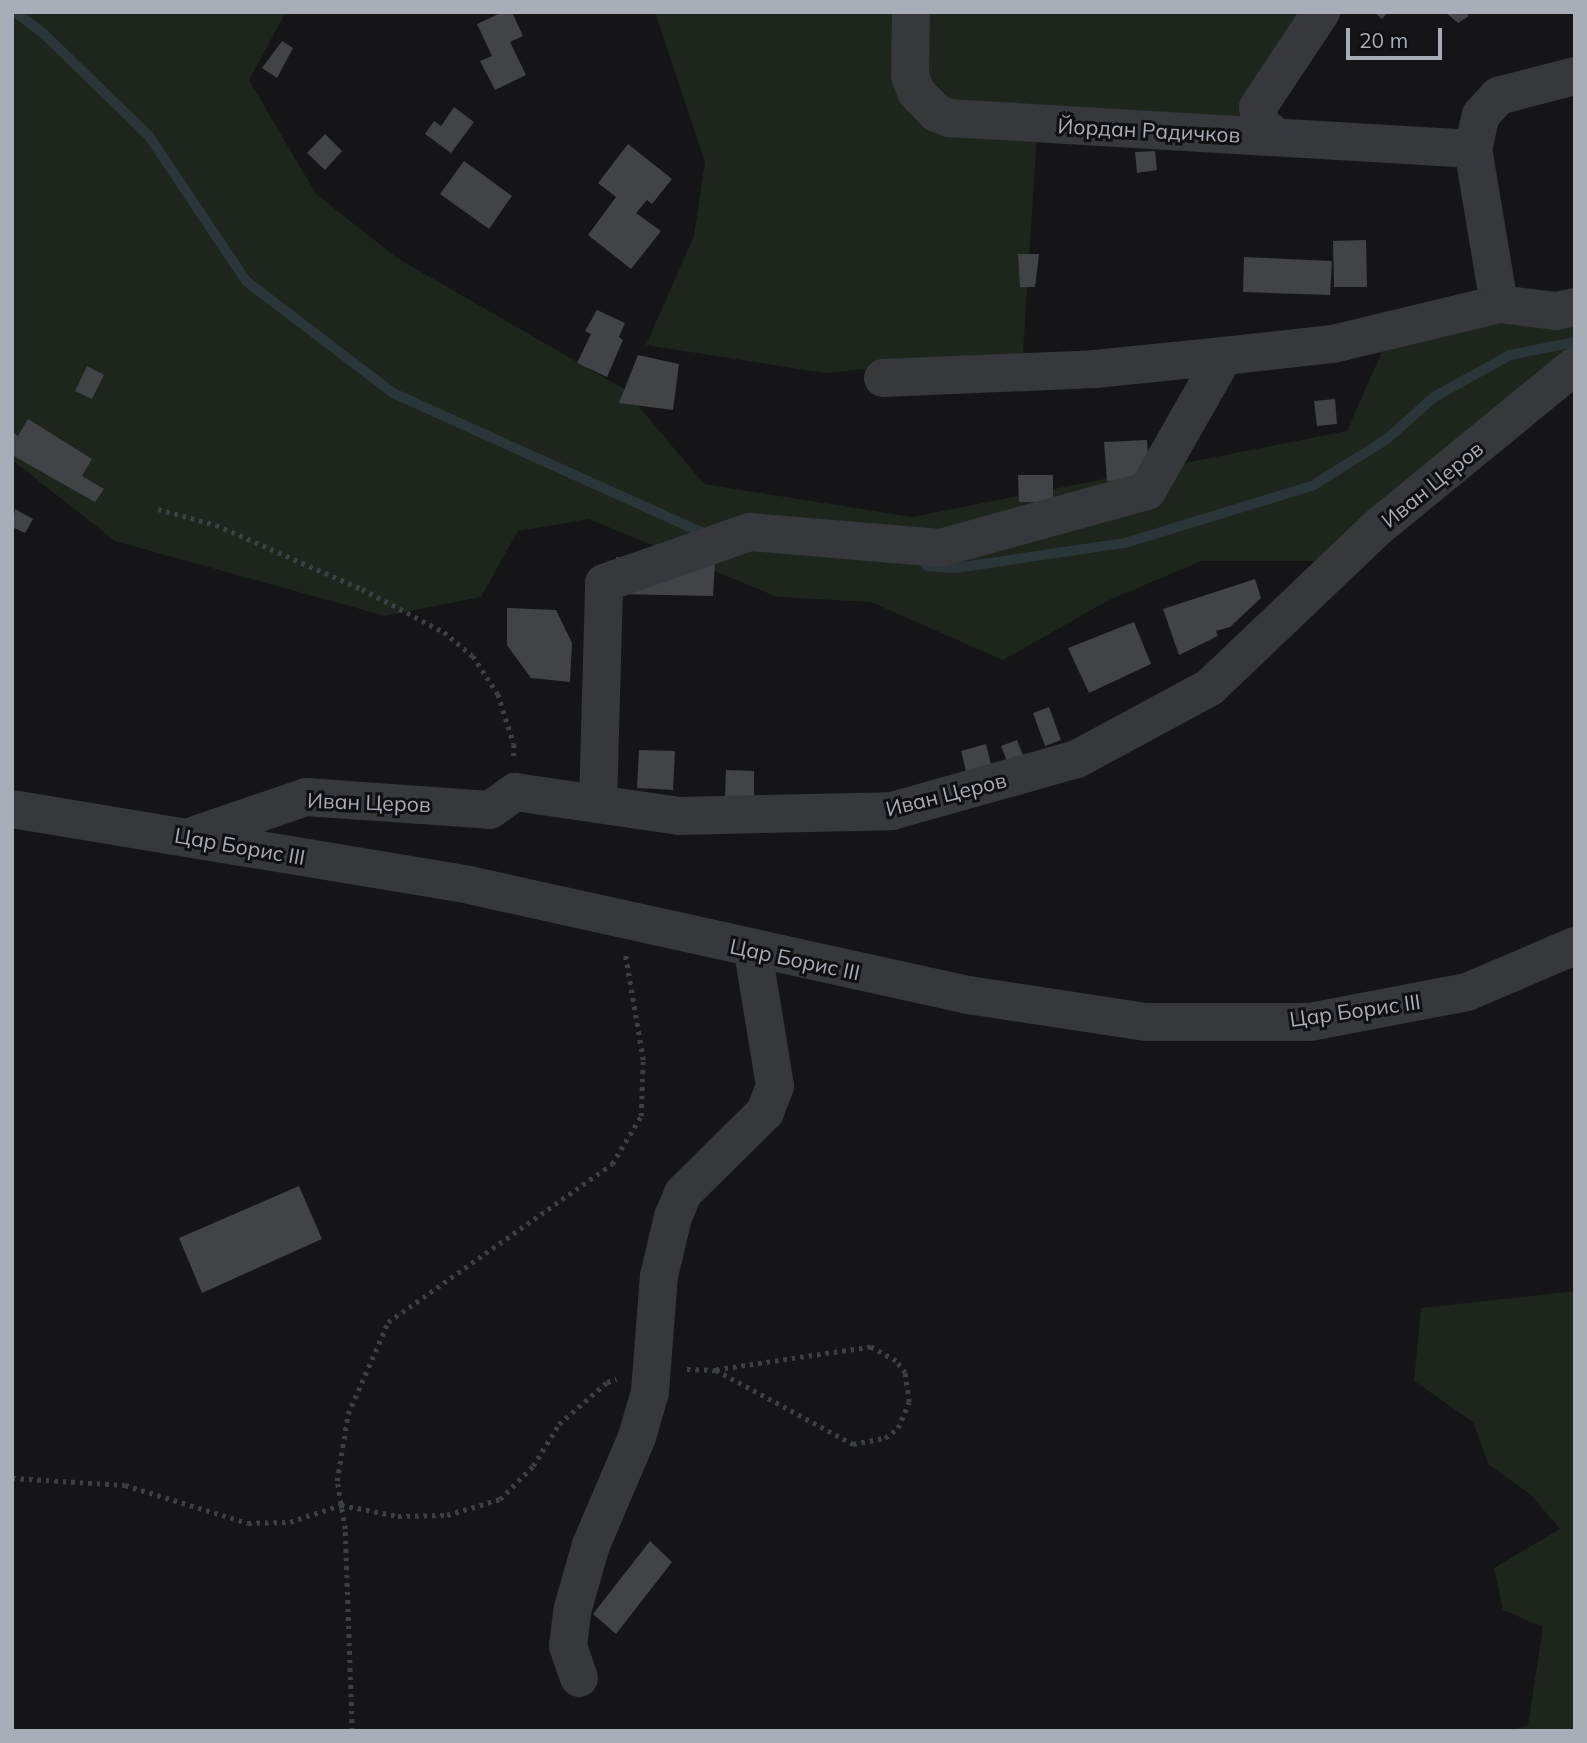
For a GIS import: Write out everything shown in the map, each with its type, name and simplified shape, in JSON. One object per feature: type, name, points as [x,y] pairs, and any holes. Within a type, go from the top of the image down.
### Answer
[{"type":"street","name":"Йордан Радичков","points":[[911,12],[910,75],[916,93],[930,108],[949,118],[1473,149]]},
{"type":"street","points":[[1276,136],[1260,125],[1258,107],[1321,12]]},
{"type":"street","points":[[1499,304],[1473,149],[1481,116],[1498,96],[1575,76]]},
{"type":"street","points":[[883,378],[1095,369],[1224,356],[1333,344],[1499,304],[1556,311],[1575,307]]},
{"type":"street","points":[[597,804],[604,583],[750,532],[940,548],[1147,491],[1224,356]]},
{"type":"street","name":"Иван Церов","points":[[190,837],[306,797],[490,810],[514,792],[679,816],[892,811],[1077,759],[1210,687],[1378,527],[1575,366]]},
{"type":"street","name":"Цар Борис III","points":[[12,809],[469,885],[753,951],[968,995],[1146,1022],[1297,1022],[1467,992],[1575,946]]},
{"type":"street","points":[[579,1678],[568,1646],[573,1608],[591,1545],[637,1437],[650,1392],[659,1276],[673,1217],[683,1193],[765,1112],[775,1086],[753,951]]},
{"type":"path","points":[[158,509],[216,525],[444,632],[473,656],[498,694],[514,744],[514,792]]},
{"type":"path","points":[[352,1731],[341,1505],[337,1481],[348,1414],[388,1322],[612,1164],[642,1116],[643,1060],[618,920]]},
{"type":"path","points":[[12,1478],[125,1485],[248,1523],[290,1522],[341,1505]]},
{"type":"shaded area","points":[[12,12],[286,12],[249,80],[316,194],[397,258],[624,389],[704,484],[912,517],[1347,431],[1392,329],[1575,299],[1575,388],[1346,561],[1201,561],[1107,601],[1003,660],[871,602],[777,597],[589,519],[518,531],[481,597],[385,616],[115,541],[12,460]]},
{"type":"shaded area","points":[[655,12],[1316,12],[1261,119],[1038,118],[1023,353],[825,373],[646,345],[694,236],[705,162]]},
{"type":"shaded area","points":[[1575,1291],[1575,1731],[1510,1731],[1528,1725],[1543,1627],[1503,1610],[1494,1568],[1560,1529],[1530,1494],[1489,1465],[1473,1422],[1414,1381],[1421,1308]]},
{"type":"building","points":[[503,12],[512,12],[523,36],[510,42],[526,75],[495,90],[480,61],[492,56],[477,24]]},
{"type":"building","points":[[1374,12],[1388,12],[1382,19]]},
{"type":"building","points":[[1445,12],[1465,12],[1469,16],[1458,23]]},
{"type":"building","points":[[282,41],[293,48],[277,78],[262,68]]},
{"type":"building","points":[[454,107],[474,122],[451,153],[425,134],[434,121],[441,126]]},
{"type":"building","points":[[325,134],[342,151],[325,170],[307,153]]},
{"type":"building","points":[[628,144],[672,179],[652,204],[647,200],[636,213],[661,231],[631,269],[588,235],[616,197],[598,183]]},
{"type":"building","points":[[1155,151],[1157,170],[1137,173],[1135,152]]},
{"type":"building","points":[[464,161],[512,196],[489,229],[440,194]]},
{"type":"building","points":[[1366,240],[1367,287],[1334,287],[1333,241]]},
{"type":"building","points":[[1018,254],[1039,254],[1035,287],[1020,287]]},
{"type":"building","points":[[1244,257],[1332,261],[1330,295],[1243,292]]},
{"type":"building","points":[[597,310],[625,323],[619,337],[623,340],[607,377],[577,363],[591,334],[585,331]]},
{"type":"building","points":[[638,355],[679,364],[673,410],[619,403]]},
{"type":"building","points":[[87,366],[104,375],[92,399],[75,391]]},
{"type":"building","points":[[1335,399],[1337,424],[1317,426],[1314,401]]},
{"type":"building","points":[[28,419],[92,459],[82,476],[104,489],[95,502],[12,455],[12,432],[18,436]]},
{"type":"building","points":[[1147,440],[1149,479],[1107,481],[1104,442]]},
{"type":"building","points":[[1018,475],[1053,475],[1053,502],[1019,502]]},
{"type":"building","points":[[15,509],[33,519],[25,533],[12,527]]},
{"type":"building","points":[[616,557],[715,562],[713,596],[615,594]]},
{"type":"building","points":[[1255,579],[1261,598],[1230,627],[1216,631],[1218,636],[1179,655],[1163,609]]},
{"type":"building","points":[[507,608],[556,610],[572,643],[570,682],[531,678],[507,645]]},
{"type":"building","points":[[1134,622],[1151,664],[1089,693],[1068,648]]},
{"type":"building","points":[[1049,707],[1061,740],[1045,746],[1033,713]]},
{"type":"building","points":[[1017,740],[1026,763],[1010,769],[1001,746]]},
{"type":"building","points":[[986,744],[993,773],[968,779],[961,751]]},
{"type":"building","points":[[639,750],[675,751],[673,790],[637,788]]},
{"type":"building","points":[[726,770],[754,771],[754,799],[725,798]]},
{"type":"building","points":[[299,1186],[322,1239],[202,1293],[179,1238]]},
{"type":"building","points":[[650,1541],[672,1562],[616,1634],[593,1614]]},
{"type":"waterway","points":[[15,12],[43,33],[149,136],[246,281],[393,393],[708,535]]},
{"type":"waterway","points":[[927,566],[955,568],[1125,543],[1312,486],[1387,439],[1434,397],[1510,355],[1575,342]]}]
